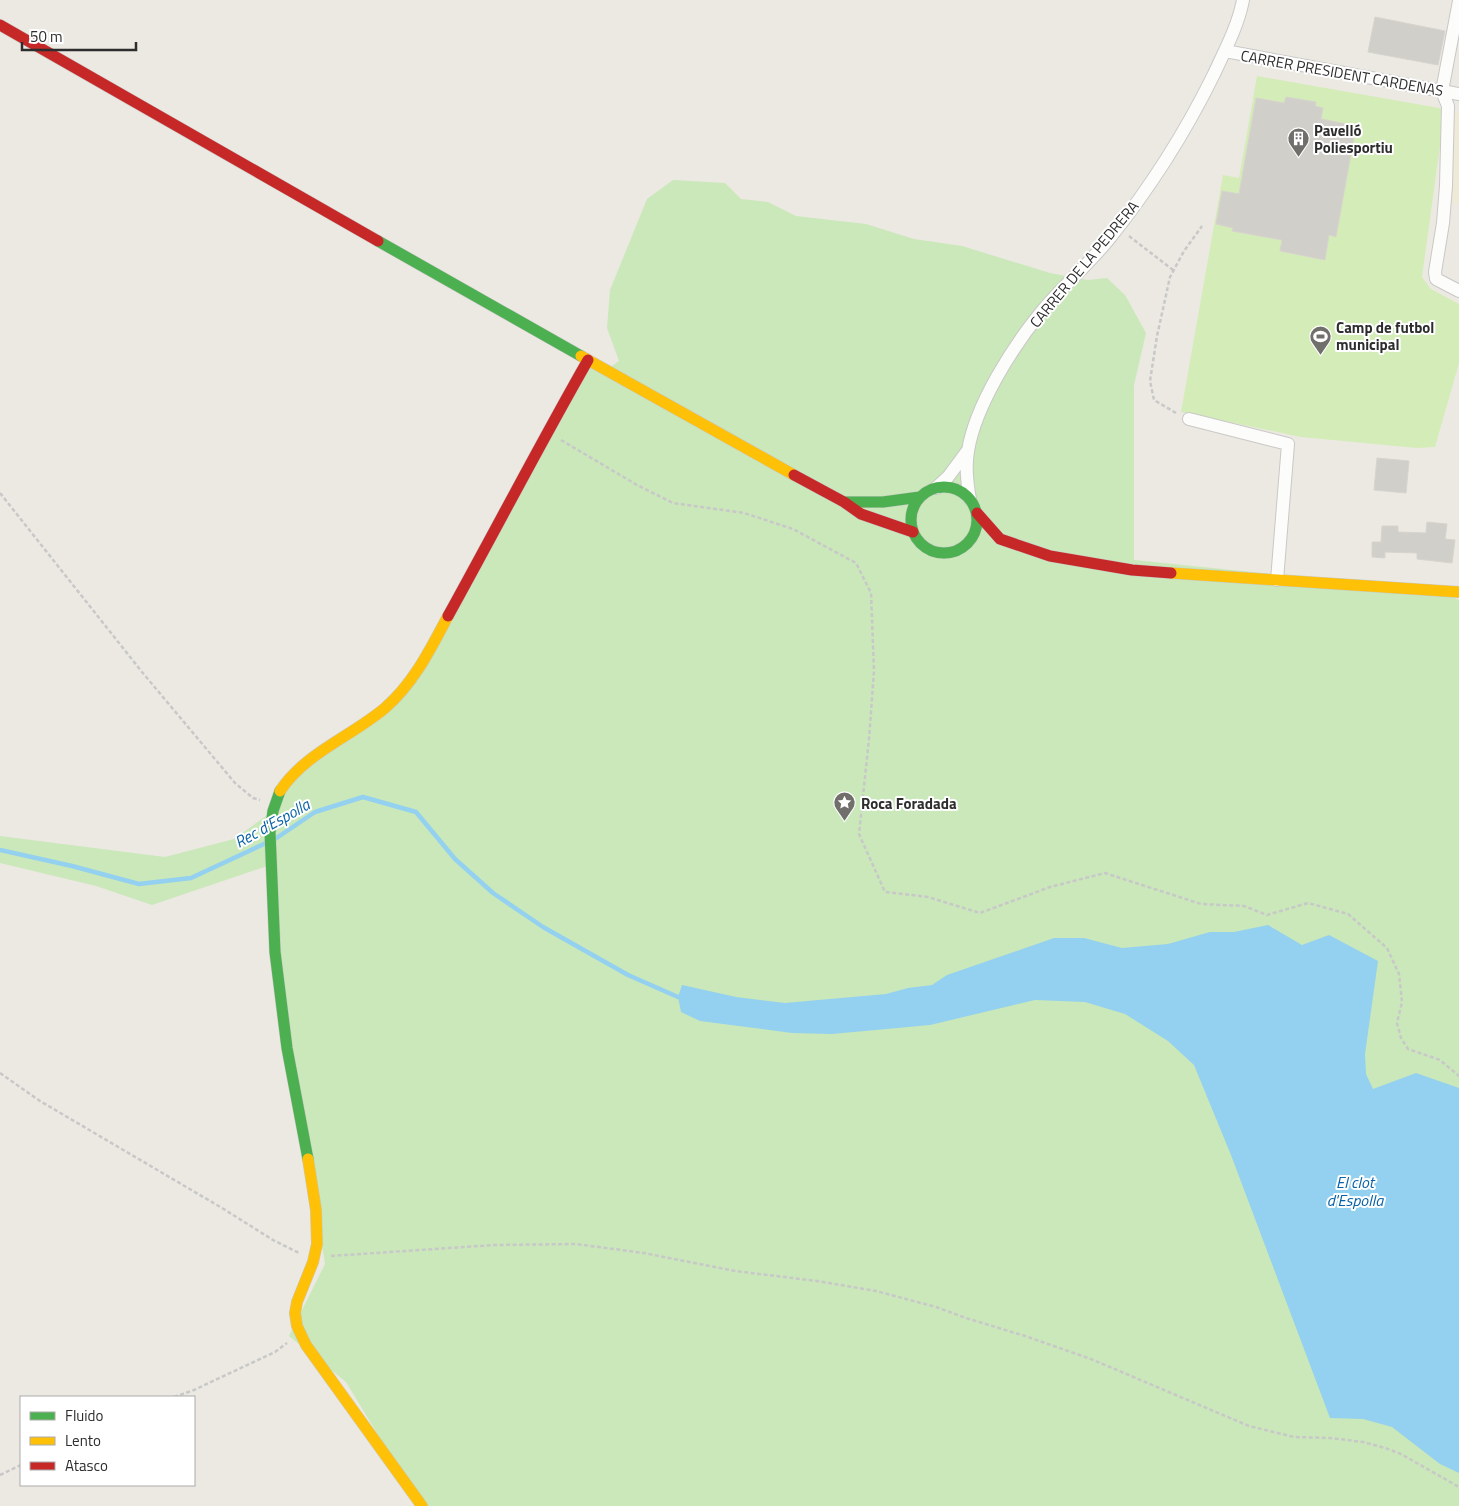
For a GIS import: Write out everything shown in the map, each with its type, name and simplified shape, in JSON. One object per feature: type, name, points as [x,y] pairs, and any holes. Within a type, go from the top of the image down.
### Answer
[{"type":"main road","points":[[0,24],[588,360],[844,502],[861,514],[913,532]]},
{"type":"main road","points":[[422,1506],[306,1345],[296,1320],[295,1311],[314,1254],[317,1230],[315,1207],[284,1030],[275,956],[271,850],[274,802],[280,789],[301,767],[380,712],[398,696],[410,681],[422,664],[588,360]]},
{"type":"main road","points":[[991,541],[970,499],[955,488],[936,488],[927,491],[920,497],[911,514],[913,532],[924,547],[935,552],[954,552],[964,547],[991,541],[1050,556],[1132,570],[1459,592]]},
{"type":"main road","points":[[844,502],[867,504],[896,502],[920,497]]},
{"type":"main road","points":[[964,547],[976,532],[977,513]]},
{"type":"street","name":"CARRER DE LA PEDRERA","points":[[970,499],[966,476],[968,450],[986,399],[1002,370],[1042,311],[1073,280],[1118,228],[1146,190],[1193,116],[1225,51],[1243,0]]},
{"type":"street","points":[[1459,1],[1442,91],[1448,106],[1446,186],[1443,223],[1435,272],[1436,279],[1459,291]]},
{"type":"street","name":"CARRER PRESIDENT CARDENAS","points":[[1225,51],[1459,94]]},
{"type":"street","points":[[1189,419],[1288,444],[1277,580]]},
{"type":"street","name":"CARRER DE LA PEDRERA","points":[[936,488],[948,477],[968,450]]},
{"type":"path","points":[[1189,419],[1154,400],[1150,381],[1170,277],[1184,251],[1202,226]]},
{"type":"path","points":[[1118,228],[1173,270]]},
{"type":"path","points":[[547,432],[637,485],[674,503],[744,513],[793,529],[856,563],[871,593],[874,671],[870,739],[859,834],[886,892],[928,897],[980,913],[1050,887],[1105,873],[1200,904],[1244,906],[1267,915],[1308,903],[1348,914],[1387,948],[1399,974],[1402,1002],[1397,1023],[1401,1038],[1408,1049],[1440,1060],[1459,1076]]},
{"type":"path","points":[[0,493],[142,672],[235,783],[253,798],[274,802]]},
{"type":"path","points":[[0,1073],[40,1101],[296,1252],[336,1256],[468,1246],[576,1244],[644,1253],[735,1271],[817,1281],[876,1291],[936,1307],[1083,1356],[1249,1426],[1294,1437],[1338,1439],[1363,1442],[1386,1448],[1401,1454],[1459,1487]]},
{"type":"path","points":[[177,1396],[194,1390],[275,1352],[300,1334]]},
{"type":"path","points":[[0,1475],[20,1465]]},
{"type":"shaded area","points":[[1450,111],[1459,112],[1459,204],[1447,204]]},
{"type":"green space","points":[[1257,76],[1445,109],[1422,277],[1431,289],[1459,304],[1459,363],[1435,447],[1417,448],[1301,437],[1181,412],[1223,175],[1239,178]]},
{"type":"green space","points":[[673,180],[725,183],[741,199],[768,202],[796,216],[866,224],[914,239],[962,246],[1050,273],[1088,280],[1107,278],[1125,295],[1146,333],[1134,385],[1134,560],[1439,591],[1459,600],[1459,1506],[421,1506],[346,1382],[289,1336],[325,1264],[276,955],[276,863],[152,905],[96,886],[0,863],[0,836],[165,857],[234,839],[277,808],[277,789],[402,691],[589,357],[609,368],[619,361],[607,328],[610,290],[647,199]]},
{"type":"water","name":"El clot d'Espolla","points":[[1268,925],[1302,945],[1329,935],[1378,961],[1365,1054],[1366,1074],[1373,1089],[1416,1073],[1459,1088],[1459,1473],[1440,1464],[1392,1427],[1363,1419],[1330,1418],[1231,1155],[1194,1065],[1168,1041],[1125,1014],[1085,1002],[1035,1000],[930,1025],[832,1034],[792,1033],[700,1021],[681,1012],[678,997],[682,985],[736,997],[785,1003],[886,994],[908,988],[932,985],[947,975],[1054,938],[1084,938],[1122,948],[1168,944],[1210,932],[1234,932]]},
{"type":"building","points":[[1375,17],[1445,31],[1438,65],[1368,52]]},
{"type":"building","name":"Pavelló Poliesportiu","points":[[1286,97],[1316,102],[1315,106],[1323,108],[1321,119],[1356,126],[1336,237],[1329,235],[1325,260],[1280,251],[1282,240],[1232,231],[1233,228],[1216,224],[1222,191],[1239,194],[1256,98],[1284,103]]},
{"type":"building","points":[[1377,458],[1409,461],[1406,493],[1374,490]]},
{"type":"building","points":[[1427,522],[1447,524],[1445,539],[1455,540],[1452,563],[1417,559],[1417,553],[1385,552],[1385,558],[1372,557],[1372,542],[1381,542],[1382,526],[1398,526],[1398,532],[1426,533]]},
{"type":"waterway","name":"Rec d'Espolla","points":[[275,839],[315,812],[363,797],[416,812],[455,859],[493,893],[543,927],[628,975],[678,997]]},
{"type":"waterway","name":"Rec d'Espolla","points":[[0,850],[72,866],[139,884],[191,878],[266,843]]},
{"type":"traffic: fast","points":[[378,241],[581,356]]},
{"type":"traffic: fast","points":[[937,487],[951,487],[963,492],[972,501],[977,513],[977,520],[975,533],[968,544],[951,553],[937,553],[925,548],[916,539],[911,527],[911,513],[916,501],[925,492],[937,487]]},
{"type":"traffic: fast","points":[[846,502],[883,502],[920,497]]},
{"type":"traffic: fast","points":[[280,791],[273,811],[270,832],[275,952],[287,1048],[308,1159]]},
{"type":"traffic: slow","points":[[581,356],[794,475]]},
{"type":"traffic: slow","points":[[1171,573],[1459,592]]},
{"type":"traffic: slow","points":[[280,791],[302,766],[372,718],[405,688],[421,665],[448,616]]},
{"type":"traffic: slow","points":[[308,1159],[316,1210],[317,1244],[313,1262],[297,1302],[295,1313],[297,1326],[306,1345],[422,1506]]},
{"type":"traffic: jam","points":[[0,25],[378,241]]},
{"type":"traffic: jam","points":[[448,616],[588,360]]},
{"type":"traffic: jam","points":[[794,475],[844,502],[861,514],[913,532]]},
{"type":"traffic: jam","points":[[977,513],[1000,539],[1050,556],[1132,570],[1171,573]]},
{"type":"place","name":"Pavelló Poliesportiu","points":[[1298,158]]},
{"type":"place","name":"Camp de futbol municipal","points":[[1320,355]]},
{"type":"place","name":"Roca Foradada","points":[[845,822]]}]
